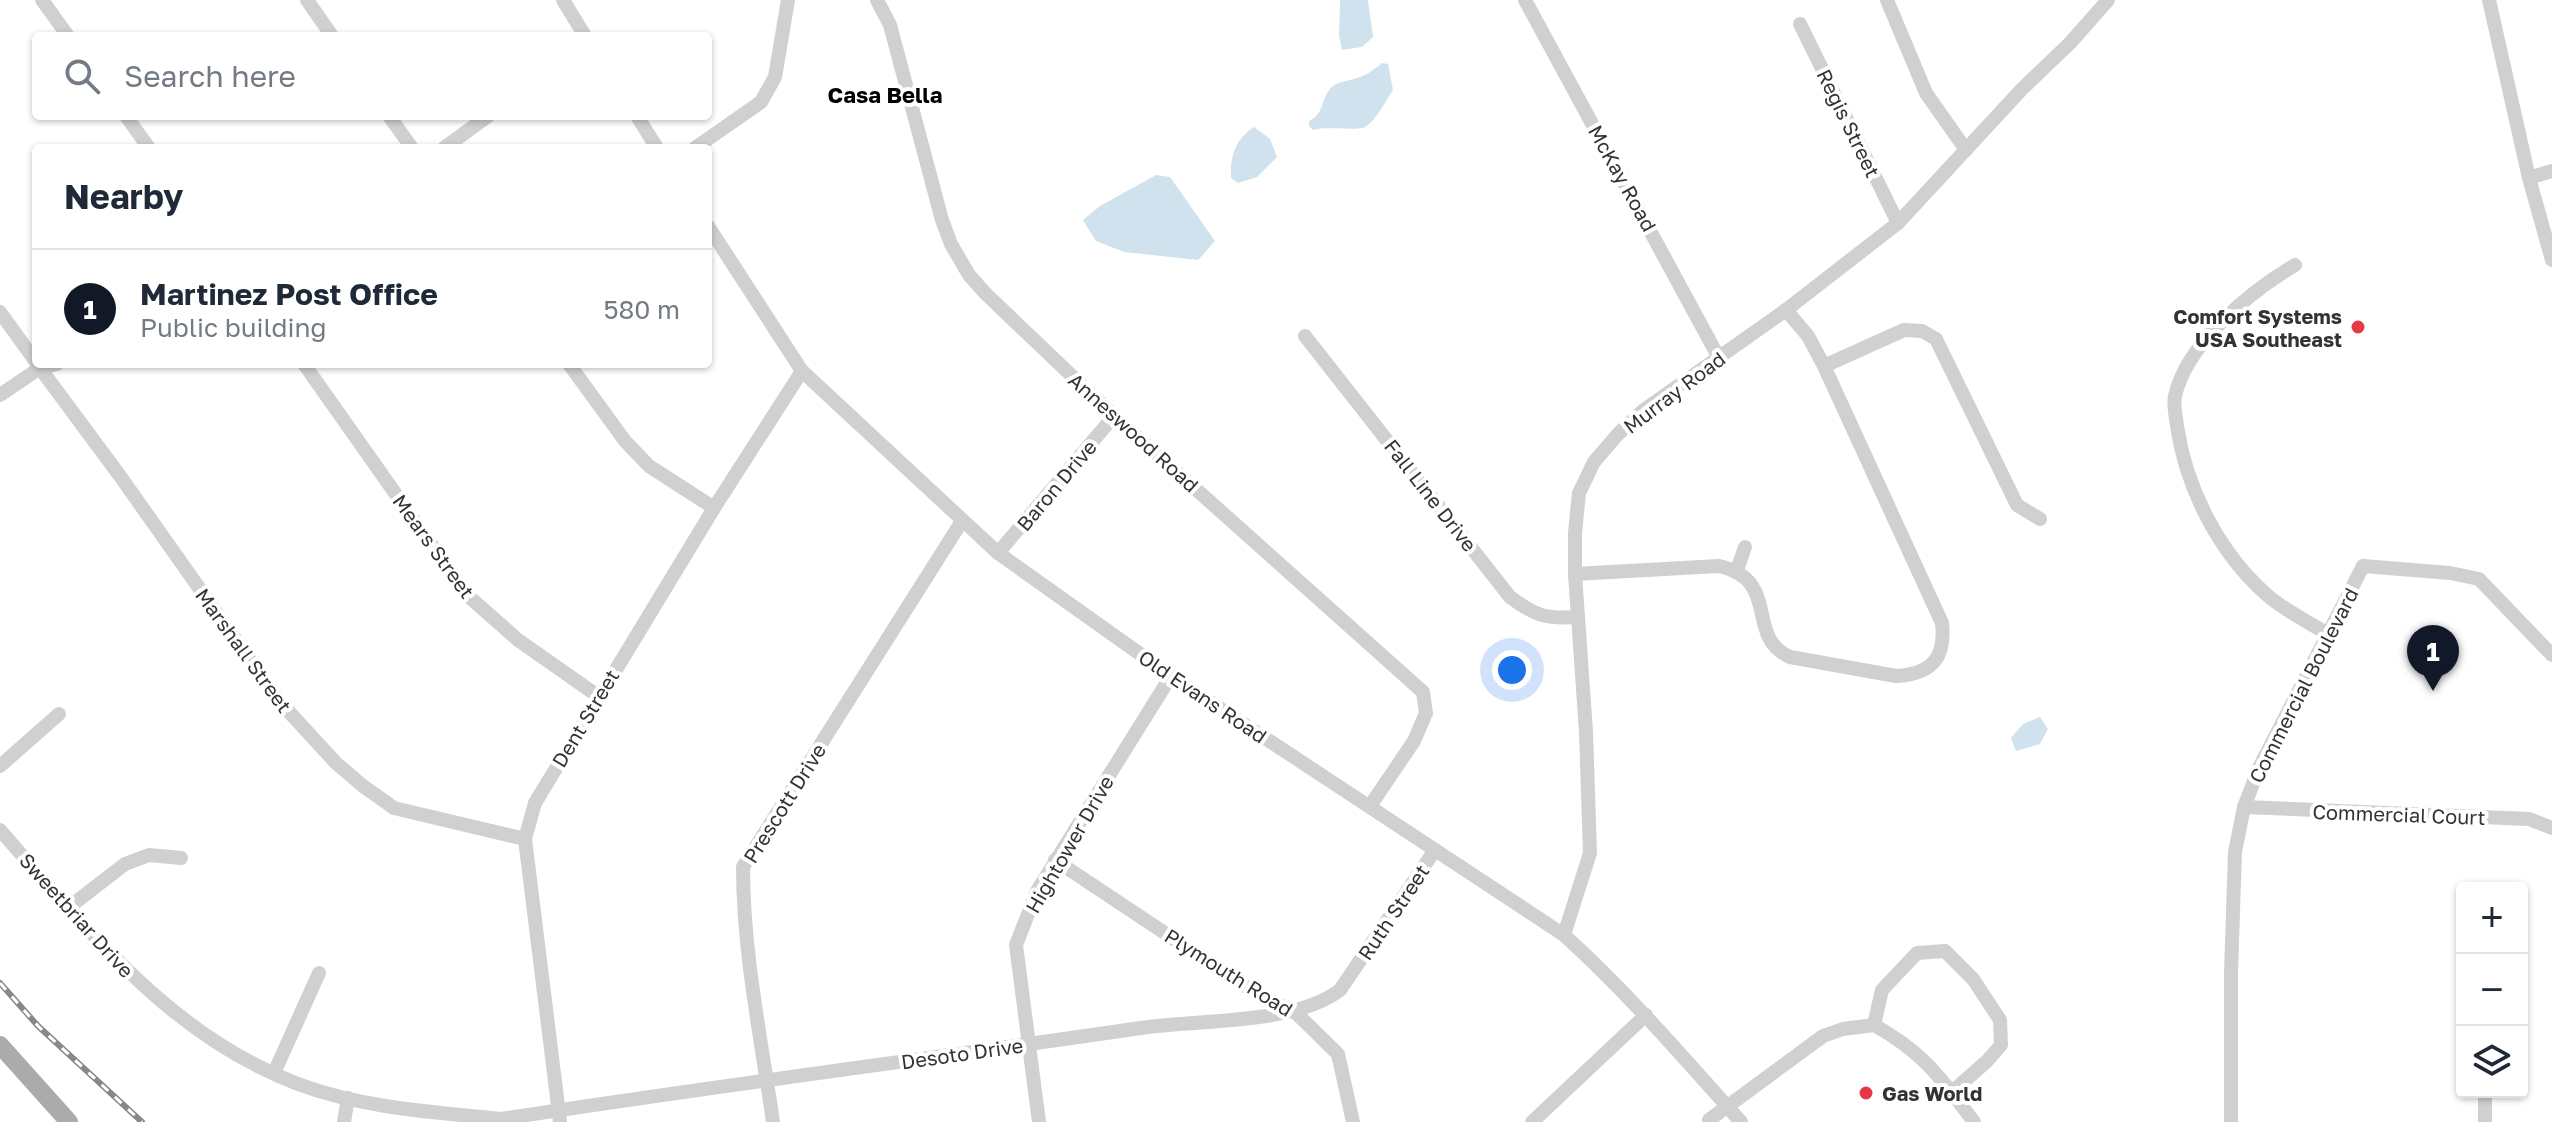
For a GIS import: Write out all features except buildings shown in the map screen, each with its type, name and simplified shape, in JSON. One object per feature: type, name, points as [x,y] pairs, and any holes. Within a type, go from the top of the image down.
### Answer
[{"type":"main road","points":[[0,1045],[69,1122]]},
{"type":"street","points":[[42,0],[65,32]]},
{"type":"street","points":[[307,0],[329,32]]},
{"type":"street","points":[[563,0],[583,32]]},
{"type":"street","points":[[701,144],[761,102],[775,77],[788,0]]},
{"type":"street","name":"Anneswood Road","points":[[877,0],[890,25],[942,220],[951,244],[969,275],[1114,416],[1423,692],[1426,713],[1414,741],[1370,806]]},
{"type":"street","name":"McKay Road","points":[[1525,0],[1719,358]]},
{"type":"street","points":[[1887,0],[1926,93],[1966,150]]},
{"type":"street","name":"Murray Road","points":[[1564,935],[1590,853],[1586,732],[1575,574],[1579,493],[1594,462],[1644,410],[1786,310],[1898,223],[2108,0]]},
{"type":"street","points":[[2489,0],[2529,178],[2552,260]]},
{"type":"street","name":"Regis Street","points":[[1800,24],[1898,223]]},
{"type":"street","points":[[129,120],[146,144]]},
{"type":"street","points":[[392,120],[409,144]]},
{"type":"street","points":[[450,144],[482,120]]},
{"type":"street","points":[[640,120],[654,144]]},
{"type":"street","points":[[2529,178],[2552,171]]},
{"type":"street","name":"Old Evans Road","points":[[712,232],[802,371],[998,553],[1171,676],[1564,935],[1646,1015],[1741,1122]]},
{"type":"street","points":[[2295,265],[2249,299],[2211,334],[2186,365],[2174,399],[2180,448],[2202,508],[2231,554],[2267,595],[2328,634]]},
{"type":"street","points":[[1575,574],[1719,566],[1737,570],[1750,580],[1757,594],[1768,637],[1776,651],[1790,657],[1896,676],[1924,671],[1934,663],[1944,640],[1942,623],[1824,366],[1808,336],[1786,310]]},
{"type":"street","name":"Marshall Street","points":[[0,312],[32,357]]},
{"type":"street","points":[[1824,366],[1904,330],[1922,331],[1936,339],[2017,505],[2040,519]]},
{"type":"street","name":"Fall Line Drive","points":[[1305,336],[1510,597],[1530,612],[1547,619],[1578,617]]},
{"type":"street","points":[[0,395],[34,368]]},
{"type":"street","name":"Marshall Street","points":[[40,368],[279,701],[336,763],[394,808],[525,839]]},
{"type":"street","name":"Mears Street","points":[[307,368],[467,595],[518,640],[598,696]]},
{"type":"street","points":[[572,368],[625,441],[649,466],[714,508]]},
{"type":"street","name":"Dent Street","points":[[559,1116],[525,839],[535,803],[714,508],[802,371]]},
{"type":"street","name":"Baron Drive","points":[[998,553],[1114,416]]},
{"type":"street","name":"Prescott Drive","points":[[773,1122],[743,898],[743,867],[962,521]]},
{"type":"street","points":[[1737,570],[1745,547]]},
{"type":"street","name":"Commercial Boulevard","points":[[2231,1122],[2235,852],[2244,807],[2259,768],[2363,566],[2450,573],[2479,579],[2552,655]]},
{"type":"street","name":"Hightower Drive","points":[[1039,1122],[1016,945],[1037,891],[1171,676]]},
{"type":"street","points":[[0,766],[59,714]]},
{"type":"street","name":"Commercial Court","points":[[2244,807],[2529,819],[2552,828]]},
{"type":"street","name":"Sweetbriar Drive","points":[[0,830],[123,969],[186,1022],[227,1049],[299,1084],[348,1098],[418,1112],[501,1119],[559,1116]]},
{"type":"street","name":"Ruth Street","points":[[1352,973],[1435,850]]},
{"type":"street","points":[[68,908],[125,864],[149,855],[181,858]]},
{"type":"street","name":"Plymouth Road","points":[[1055,860],[1261,997],[1295,1012],[1338,1054],[1353,1122]]},
{"type":"street","points":[[1874,1025],[1882,990],[1917,953],[1945,951],[1973,979],[2000,1020],[2001,1045],[1952,1092]]},
{"type":"street","points":[[274,1073],[319,973]]},
{"type":"street","name":"Desoto Drive","points":[[559,1116],[767,1080],[1148,1027],[1295,1012],[1325,1002],[1340,990],[1352,973]]},
{"type":"street","points":[[1532,1122],[1646,1015]]},
{"type":"street","points":[[1709,1120],[1823,1036],[1843,1029],[1874,1025],[1917,1052],[1974,1122]]},
{"type":"street","points":[[344,1122],[348,1098]]},
{"type":"street","points":[[2485,1098],[2485,1122]]},
{"type":"water","points":[[1340,0],[1368,0],[1373,37],[1362,47],[1342,50],[1339,36]]},
{"type":"water","points":[[1382,63],[1388,64],[1393,90],[1369,124],[1356,129],[1313,130],[1309,126],[1309,121],[1320,111],[1333,86],[1363,76]]},
{"type":"water","points":[[1254,127],[1270,139],[1277,157],[1257,177],[1238,183],[1231,178],[1233,156],[1242,137]]},
{"type":"water","points":[[1156,175],[1170,177],[1215,241],[1198,260],[1124,252],[1096,241],[1083,220],[1100,206]]},
{"type":"water","points":[[2040,717],[2048,729],[2040,744],[2016,751],[2011,738],[2023,724]]},
{"type":"railway","points":[[0,983],[38,1026],[142,1122]]},
{"type":"place","name":"Comfort Systems USA Southeast","points":[[2358,327]]},
{"type":"place","name":"Martinez Post Office","points":[[2433,691]]},
{"type":"place","name":"Gas World","points":[[1866,1093]]},
{"type":"district","name":"Casa Bella","points":[[885,94]]}]
